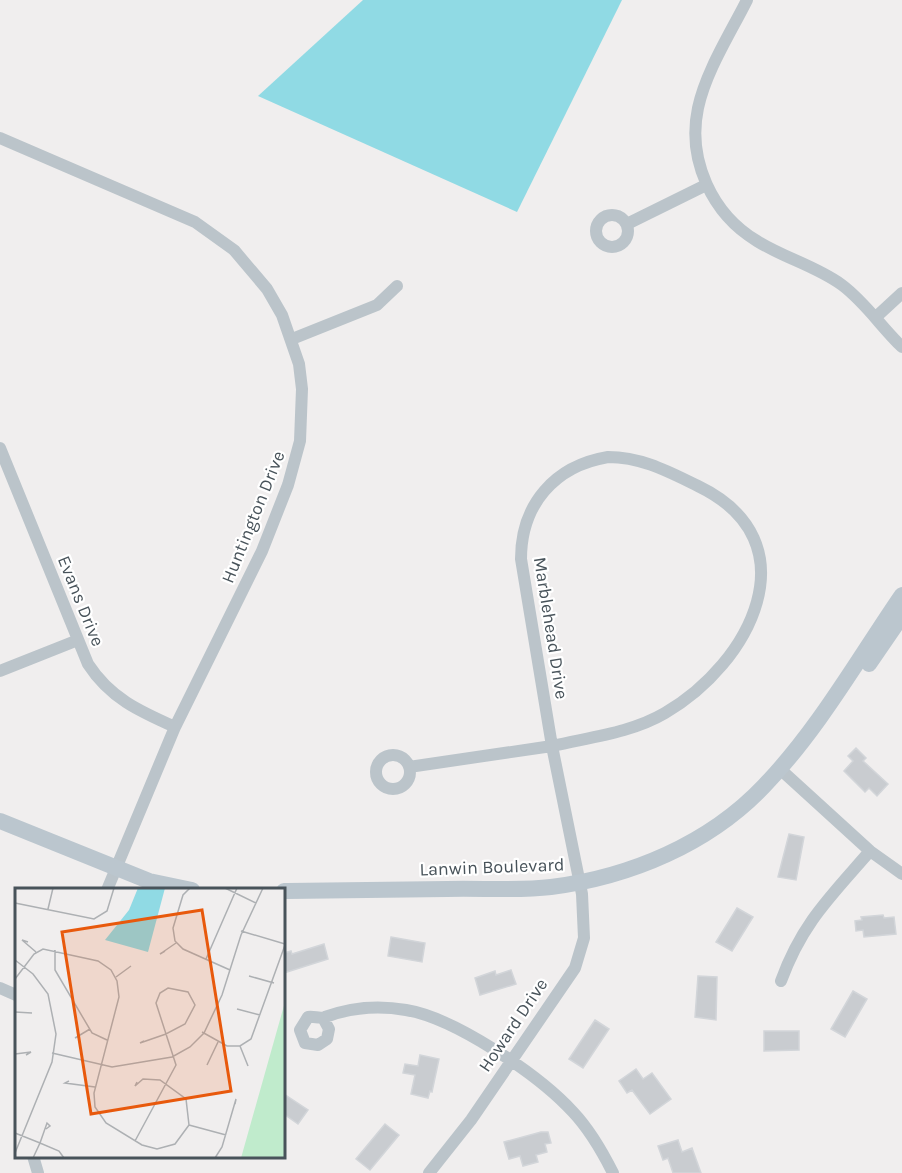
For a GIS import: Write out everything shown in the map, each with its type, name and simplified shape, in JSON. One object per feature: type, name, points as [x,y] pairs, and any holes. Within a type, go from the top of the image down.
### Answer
[{"type":"street","points":[[747,0],[704,87],[698,108],[696,147],[706,185],[727,217],[742,231],[758,242],[823,273],[862,302],[902,347]]},
{"type":"street","name":"Huntington Drive","points":[[0,138],[195,222],[213,234],[252,269],[267,289],[292,339],[298,364],[303,406],[295,466],[262,551],[175,727],[111,879]]},
{"type":"street","points":[[627,224],[706,185]]},
{"type":"street","points":[[292,339],[377,305],[397,286]]},
{"type":"street","points":[[876,317],[902,293]]},
{"type":"street","name":"Evans Drive","points":[[0,448],[88,664],[107,690],[134,709],[175,727]]},
{"type":"street","name":"Marblehead Drive","points":[[552,746],[627,729],[672,709],[702,687],[718,670],[751,623],[761,591],[761,560],[748,527],[730,505],[717,495],[653,464],[615,457],[594,459],[573,467],[554,480],[539,495],[525,525],[521,559],[552,746],[581,888]]},
{"type":"street","name":"Lanwin Boulevard","points":[[784,773],[799,746],[902,595]]},
{"type":"street","name":"Lanwin Boulevard","points":[[285,901],[544,898],[655,871],[689,855],[749,815],[784,773],[902,616]]},
{"type":"street","points":[[0,676],[78,640]]},
{"type":"street","points":[[409,767],[552,746]]},
{"type":"street","points":[[784,773],[870,851],[902,874]]},
{"type":"street","points":[[0,821],[111,879],[149,881],[182,888]]},
{"type":"street","points":[[0,832],[136,888]]},
{"type":"street","points":[[781,981],[791,953],[811,919],[870,851]]},
{"type":"street","name":"Lanwin Boulevard","points":[[285,891],[581,888]]},
{"type":"street","name":"Howard Drive","points":[[429,1173],[471,1120],[578,960],[584,938],[581,888]]},
{"type":"street","points":[[0,988],[15,995]]},
{"type":"street","points":[[323,1018],[342,1010],[364,1007],[407,1010],[448,1023],[509,1061],[549,1090],[573,1112],[603,1152],[613,1173]]},
{"type":"street","points":[[34,1158],[38,1173]]},
{"type":"water","points":[[363,0],[622,0],[517,212],[258,96]]},
{"type":"building","points":[[856,748],[866,758],[863,761],[888,784],[877,796],[869,788],[865,792],[844,771],[853,761],[848,756]]},
{"type":"building","points":[[789,834],[804,837],[796,880],[778,877]]},
{"type":"building","points":[[737,908],[753,917],[732,951],[716,942]]},
{"type":"building","points":[[883,915],[884,918],[894,917],[896,934],[864,937],[863,930],[856,931],[855,921],[862,920],[861,917]]},
{"type":"building","points":[[391,937],[425,943],[422,962],[388,956]]},
{"type":"building","points":[[324,944],[328,959],[285,973],[285,953],[291,951],[292,954]]},
{"type":"building","points":[[511,970],[516,984],[480,995],[475,978],[495,971],[496,975]]},
{"type":"building","points":[[698,976],[717,977],[716,1020],[695,1017]]},
{"type":"building","points":[[853,991],[867,999],[845,1037],[831,1029]]},
{"type":"building","points":[[595,1020],[609,1029],[583,1068],[569,1059]]},
{"type":"building","points":[[764,1031],[799,1031],[799,1050],[764,1051]]},
{"type":"building","points":[[420,1055],[439,1059],[432,1092],[430,1091],[428,1098],[411,1094],[415,1075],[403,1073],[405,1064],[418,1066]]},
{"type":"building","points":[[636,1069],[643,1079],[652,1073],[671,1099],[650,1114],[632,1090],[627,1093],[619,1081]]},
{"type":"building","points":[[285,1095],[308,1110],[298,1124],[285,1115]]},
{"type":"building","points":[[385,1124],[399,1135],[370,1170],[356,1159]]},
{"type":"building","points":[[548,1132],[551,1143],[545,1144],[547,1152],[536,1155],[538,1162],[523,1166],[520,1156],[509,1159],[504,1142]]},
{"type":"building","points":[[678,1140],[682,1152],[692,1148],[701,1173],[673,1173],[668,1158],[663,1160],[658,1146]]}]
